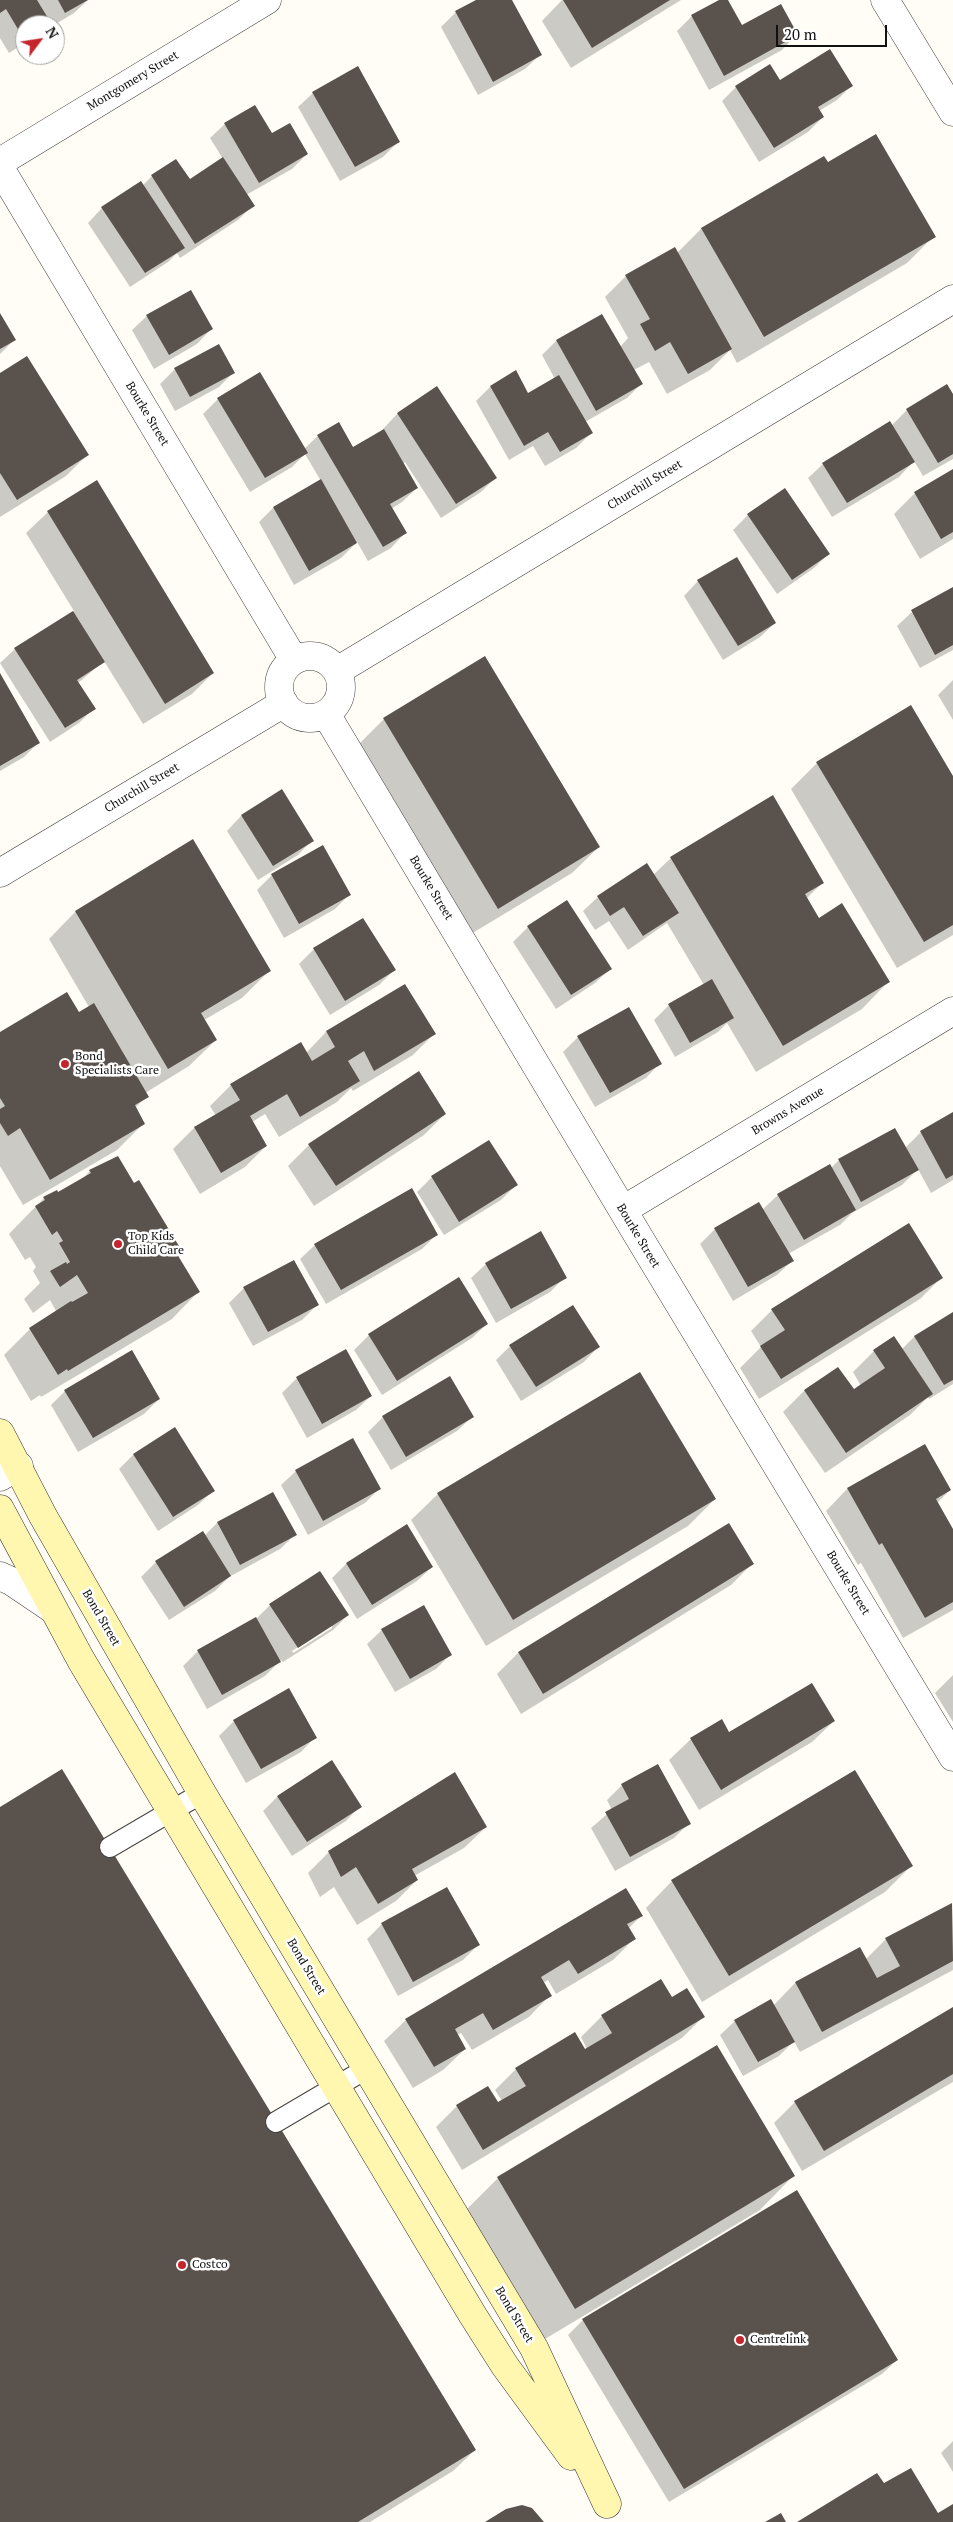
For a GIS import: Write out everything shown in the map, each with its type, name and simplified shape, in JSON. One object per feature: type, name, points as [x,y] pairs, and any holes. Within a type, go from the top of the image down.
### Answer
[{"type":"street","name":"Montgomery Street","points":[[0,162],[267,0]]},
{"type":"street","points":[[885,0],[953,112]]},
{"type":"street","name":"Bourke Street","points":[[0,168],[294,660]]},
{"type":"street","name":"Churchill Street","points":[[337,671],[953,299]]},
{"type":"street","points":[[305,656],[317,657],[328,662],[337,671],[341,682],[341,694],[335,705],[326,714],[315,718],[302,717],[292,712],[284,703],[279,692],[280,679],[285,668],[294,660],[305,656]]},
{"type":"street","name":"Churchill Street","points":[[0,873],[284,703]]},
{"type":"street","name":"Bourke Street","points":[[326,714],[953,1757]]},
{"type":"street","name":"Browns Avenue","points":[[623,1210],[953,1011]]},
{"type":"street","name":"Bond Street","points":[[0,1433],[9,1472],[43,1516],[202,1793],[534,2348],[612,2513]]},
{"type":"street","name":"Bond Street","points":[[0,1509],[51,1608],[170,1812],[505,2366],[612,2513]]},
{"type":"street","points":[[0,1576],[11,1581],[51,1608]]},
{"type":"lane","points":[[110,1847],[202,1793]]},
{"type":"lane","points":[[276,2122],[366,2069]]},
{"type":"building","points":[[0,0],[37,0],[46,15],[15,15],[15,24],[6,9],[0,13]]},
{"type":"building","points":[[58,0],[88,0],[65,13]]},
{"type":"building","points":[[476,0],[512,0],[542,55],[493,82],[455,11]]},
{"type":"building","points":[[563,0],[670,0],[592,48]]},
{"type":"building","points":[[719,0],[728,0],[742,25],[781,4],[798,35],[724,76],[691,15]]},
{"type":"building","points":[[830,49],[853,86],[818,107],[824,117],[774,148],[735,86],[770,64],[780,80]]},
{"type":"building","points":[[358,66],[400,142],[355,167],[312,92]]},
{"type":"building","points":[[255,105],[272,133],[290,123],[308,154],[259,183],[224,123]]},
{"type":"building","points":[[876,134],[936,237],[764,337],[701,228],[824,156],[828,162]]},
{"type":"building","points":[[223,157],[255,206],[195,244],[151,175],[176,159],[190,179]]},
{"type":"building","points":[[141,181],[185,248],[145,273],[101,207]]},
{"type":"building","points":[[675,247],[732,349],[688,374],[670,342],[655,351],[640,324],[650,319],[625,275]]},
{"type":"building","points":[[191,290],[213,329],[169,355],[146,315]]},
{"type":"building","points":[[0,313],[16,340],[0,349]]},
{"type":"building","points":[[602,314],[643,384],[596,411],[556,340]]},
{"type":"building","points":[[219,344],[235,373],[190,397],[174,368]]},
{"type":"building","points":[[27,356],[89,455],[17,500],[0,473],[0,373]]},
{"type":"building","points":[[516,370],[528,393],[559,375],[593,433],[560,452],[548,432],[524,446],[490,386]]},
{"type":"building","points":[[260,372],[308,453],[265,478],[217,398]]},
{"type":"building","points":[[947,384],[953,394],[953,454],[938,463],[906,409]]},
{"type":"building","points":[[437,386],[497,478],[456,504],[397,413]]},
{"type":"building","points":[[890,421],[915,462],[847,503],[822,463]]},
{"type":"building","points":[[339,422],[353,447],[384,429],[418,488],[390,504],[407,533],[383,547],[317,435]]},
{"type":"building","points":[[953,469],[953,532],[941,539],[914,492]]},
{"type":"building","points":[[321,479],[357,543],[309,571],[273,507]]},
{"type":"building","points":[[97,480],[214,673],[165,704],[47,511]]},
{"type":"building","points":[[785,488],[830,554],[792,580],[747,514]]},
{"type":"building","points":[[737,557],[776,623],[738,646],[697,580]]},
{"type":"building","points":[[953,587],[953,645],[935,655],[911,610]]},
{"type":"building","points":[[73,611],[105,662],[77,680],[96,709],[65,728],[14,648]]},
{"type":"building","points":[[485,656],[600,847],[498,909],[383,718]]},
{"type":"building","points":[[0,673],[40,743],[0,766]]},
{"type":"building","points":[[911,705],[953,776],[953,925],[924,942],[816,762]]},
{"type":"building","points":[[282,789],[314,841],[273,866],[241,815]]},
{"type":"building","points":[[773,795],[824,883],[805,894],[819,918],[842,903],[890,982],[783,1046],[670,857]]},
{"type":"building","points":[[193,839],[271,971],[201,1013],[217,1040],[168,1069],[75,911]]},
{"type":"building","points":[[323,845],[351,895],[299,924],[271,874]]},
{"type":"building","points":[[647,863],[679,913],[643,936],[624,907],[610,916],[597,896]]},
{"type":"building","points":[[567,900],[612,969],[571,995],[527,926]]},
{"type":"building","points":[[363,918],[396,970],[345,1001],[313,948]]},
{"type":"building","points":[[712,979],[734,1018],[690,1043],[668,1004]]},
{"type":"building","points":[[405,984],[436,1034],[374,1071],[364,1051],[348,1061],[360,1081],[300,1117],[287,1094],[250,1116],[267,1146],[221,1173],[194,1127],[240,1100],[230,1084],[301,1042],[312,1061],[335,1047],[326,1031]]},
{"type":"building","name":"Bond Specialists Care","points":[[67,992],[79,1012],[94,1003],[149,1097],[135,1105],[145,1124],[50,1180],[20,1128],[8,1136],[0,1123],[0,1109],[5,1106],[0,1098],[0,1032]]},
{"type":"building","points":[[629,1007],[662,1064],[610,1093],[577,1036]]},
{"type":"building","points":[[419,1071],[446,1114],[336,1186],[308,1144]]},
{"type":"building","points":[[953,1112],[953,1175],[946,1179],[920,1131]]},
{"type":"building","points":[[895,1128],[919,1170],[861,1202],[838,1159]]},
{"type":"building","points":[[489,1140],[518,1185],[459,1222],[431,1176]]},
{"type":"building","points":[[118,1156],[134,1183],[139,1180],[182,1251],[177,1254],[200,1292],[68,1371],[67,1369],[58,1375],[29,1328],[71,1301],[88,1293],[77,1275],[60,1287],[50,1271],[66,1262],[67,1264],[70,1262],[59,1243],[63,1241],[57,1231],[52,1235],[35,1206],[45,1200],[43,1197],[57,1190],[58,1192],[91,1173],[89,1170]]},
{"type":"building","points":[[830,1164],[856,1210],[804,1240],[777,1194]]},
{"type":"building","points":[[412,1188],[438,1235],[341,1290],[314,1244]]},
{"type":"building","points":[[759,1202],[794,1261],[748,1287],[714,1228]]},
{"type":"building","points":[[909,1223],[943,1278],[781,1379],[760,1346],[785,1330],[771,1309]]},
{"type":"building","points":[[541,1231],[567,1278],[511,1309],[485,1263]]},
{"type":"building","points":[[294,1260],[319,1305],[268,1332],[243,1287]]},
{"type":"building","points":[[459,1277],[488,1324],[397,1381],[368,1334]]},
{"type":"building","points":[[573,1305],[600,1347],[536,1387],[509,1345]]},
{"type":"building","points":[[953,1312],[953,1380],[944,1385],[914,1336]]},
{"type":"building","points":[[894,1336],[933,1394],[846,1453],[804,1390],[838,1367],[854,1389],[885,1368],[873,1350]]},
{"type":"building","points":[[346,1349],[372,1396],[322,1424],[296,1377]]},
{"type":"building","points":[[132,1350],[160,1399],[93,1438],[64,1390]]},
{"type":"building","points":[[640,1372],[716,1499],[513,1620],[437,1493]]},
{"type":"building","points":[[450,1376],[474,1417],[406,1457],[382,1416]]},
{"type":"building","points":[[175,1427],[215,1491],[173,1517],[133,1454]]},
{"type":"building","points":[[353,1438],[381,1489],[323,1521],[295,1470]]},
{"type":"building","points":[[925,1444],[951,1490],[936,1499],[953,1529],[953,1602],[925,1618],[882,1543],[879,1545],[847,1488]]},
{"type":"building","points":[[273,1492],[297,1535],[240,1565],[217,1522]]},
{"type":"building","points":[[729,1523],[754,1564],[543,1694],[518,1652]]},
{"type":"building","points":[[407,1524],[433,1567],[372,1605],[346,1563]]},
{"type":"building","points":[[203,1531],[231,1576],[184,1607],[155,1561]]},
{"type":"building","points":[[320,1571],[349,1615],[298,1648],[269,1604]]},
{"type":"building","points":[[424,1605],[452,1655],[410,1679],[381,1629]]},
{"type":"building","points":[[256,1617],[281,1662],[222,1695],[197,1650]]},
{"type":"building","points":[[812,1683],[835,1721],[721,1790],[690,1738],[722,1719],[729,1732]]},
{"type":"building","points":[[289,1688],[317,1738],[261,1769],[233,1720]]},
{"type":"building","points":[[332,1760],[362,1807],[307,1842],[277,1796]]},
{"type":"building","points":[[658,1764],[691,1824],[630,1857],[605,1812],[629,1799],[621,1784]]},
{"type":"building","name":"Costco","points":[[62,1769],[476,2450],[358,2522],[0,2522],[0,1807]]},
{"type":"building","points":[[855,1770],[913,1866],[729,1976],[671,1880]]},
{"type":"building","points":[[455,1772],[487,1827],[412,1869],[418,1880],[378,1904],[356,1867],[341,1877],[328,1851]]},
{"type":"building","points":[[447,1887],[480,1945],[413,1982],[381,1923]]},
{"type":"building","points":[[626,1888],[643,1916],[627,1924],[636,1939],[578,1974],[569,1960],[541,1977],[552,1996],[493,2030],[483,2013],[455,2029],[466,2049],[434,2067],[405,2019]]},
{"type":"building","points":[[952,1903],[953,1961],[822,2032],[795,1982],[860,1947],[877,1978],[900,1966],[885,1938]]},
{"type":"building","points":[[661,1979],[672,1997],[687,1988],[705,2017],[483,2150],[456,2105],[488,2086],[498,2102],[526,2086],[515,2068],[575,2032],[585,2049],[612,2033],[601,2015]]},
{"type":"building","points":[[771,1999],[795,2042],[758,2062],[734,2020]]},
{"type":"building","points":[[953,2007],[953,2074],[824,2151],[794,2101]]},
{"type":"building","points":[[717,2045],[795,2176],[575,2309],[497,2177]]},
{"type":"building","name":"Centrelink","points":[[797,2190],[898,2360],[684,2489],[582,2319]]},
{"type":"building","points":[[911,2468],[938,2513],[953,2504],[953,2522],[797,2522],[877,2473],[884,2483]]},
{"type":"building","points":[[522,2505],[532,2508],[544,2522],[485,2522],[506,2509]]},
{"type":"building","points":[[781,2513],[786,2522],[765,2522]]},
{"type":"place","name":"Bond Specialists Care","points":[[65,1064]]},
{"type":"place","name":"Top Kids Child Care","points":[[118,1244]]},
{"type":"place","name":"Costco","points":[[182,2265]]},
{"type":"place","name":"Centrelink","points":[[740,2340]]}]
